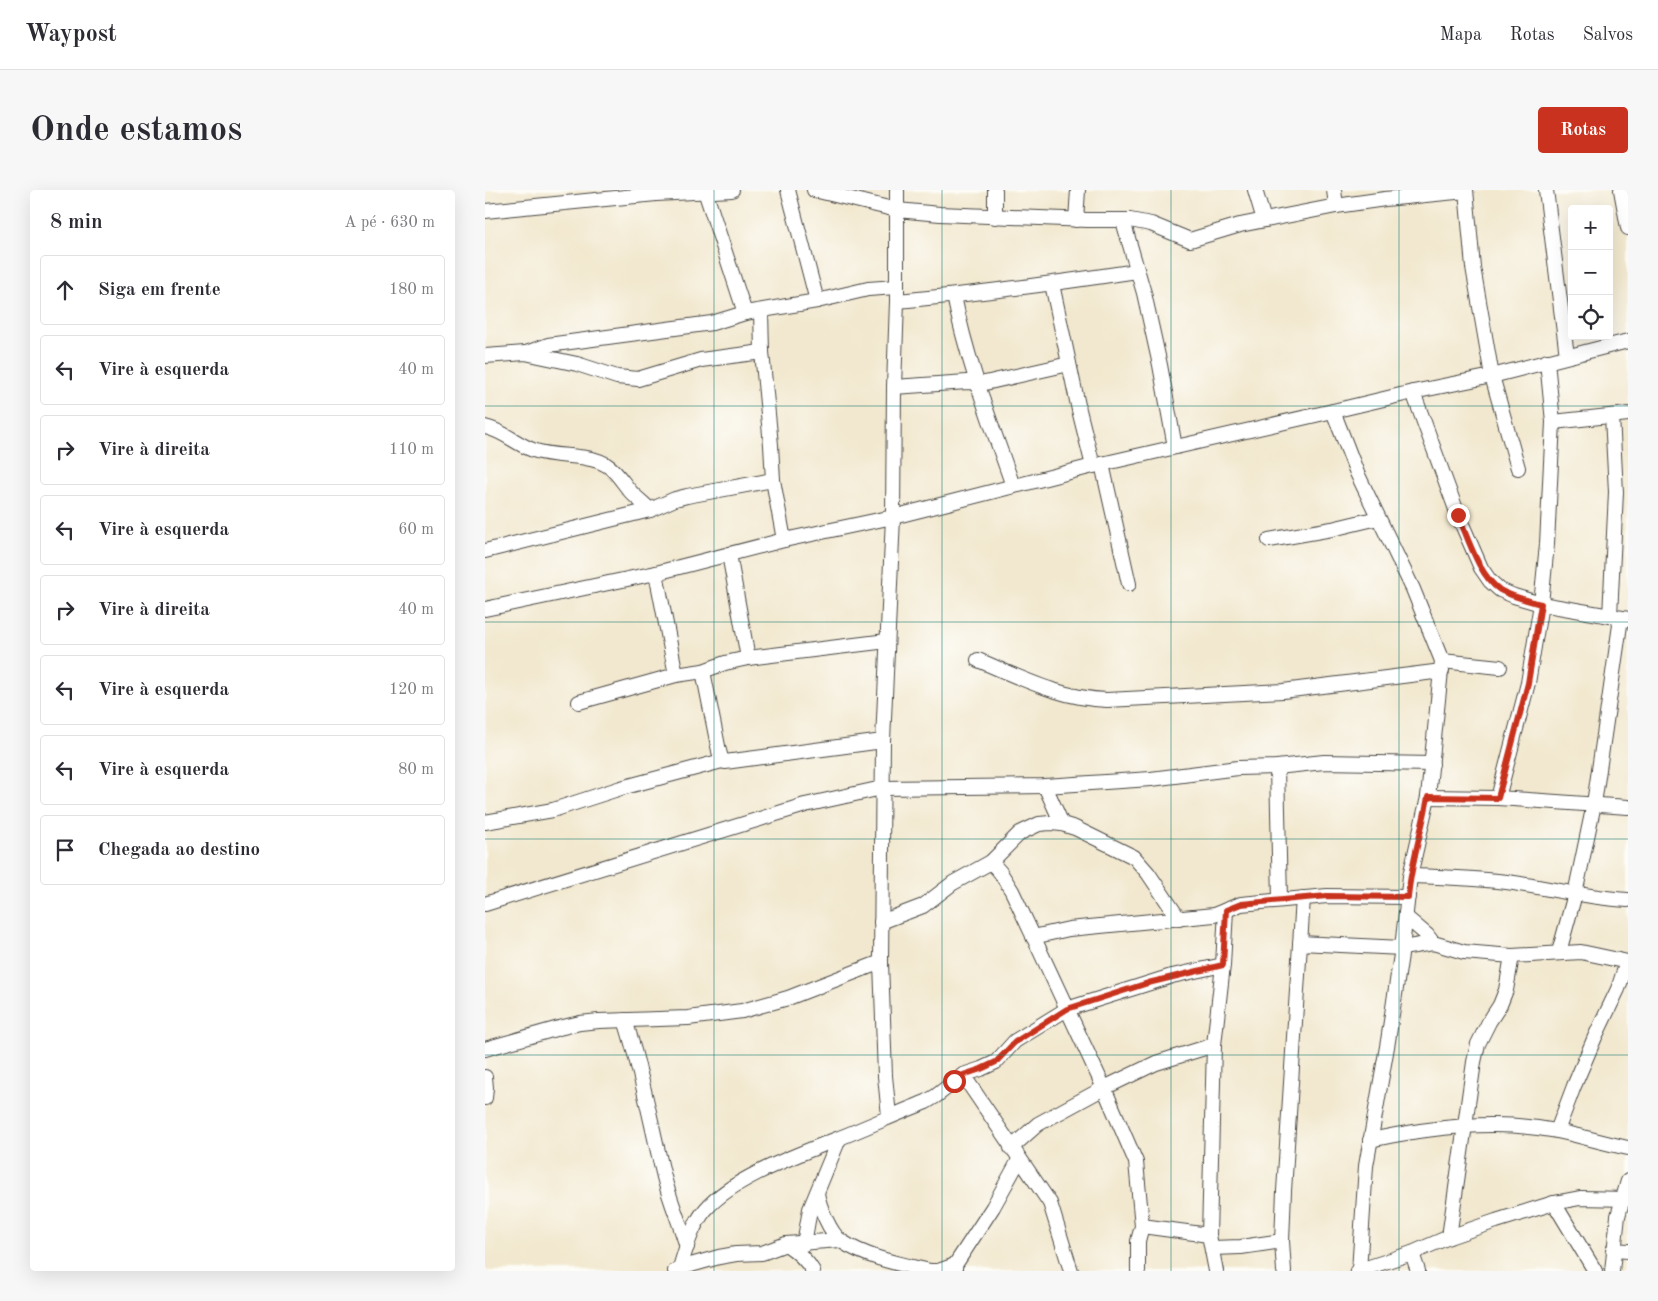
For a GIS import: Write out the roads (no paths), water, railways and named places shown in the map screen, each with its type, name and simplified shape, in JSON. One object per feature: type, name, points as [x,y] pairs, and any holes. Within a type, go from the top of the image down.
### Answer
[{"type":"street","points":[[485,211],[732,190]]},
{"type":"street","points":[[788,190],[817,301]]},
{"type":"street","points":[[814,190],[897,210],[940,214],[1123,221],[1151,224],[1190,240],[1240,225],[1337,206],[1466,190],[1473,267],[1492,376],[1518,468]]},
{"type":"street","points":[[889,1116],[885,1076],[881,962],[882,788],[893,517],[897,190]]},
{"type":"street","points":[[995,190],[995,217]]},
{"type":"street","points":[[1076,220],[1078,190]]},
{"type":"street","points":[[1255,190],[1264,220]]},
{"type":"street","points":[[1334,190],[1337,206]]},
{"type":"street","points":[[1546,190],[1567,356]]},
{"type":"street","points":[[1621,190],[1628,228]]},
{"type":"street","points":[[705,191],[745,314]]},
{"type":"street","points":[[1123,221],[1144,293],[1175,446]]},
{"type":"street","points":[[897,301],[1052,284],[1137,271]]},
{"type":"street","points":[[1052,284],[1069,364],[1129,584]]},
{"type":"street","points":[[485,356],[525,353],[548,345],[712,324],[745,314],[868,290],[896,287]]},
{"type":"street","points":[[954,296],[961,330],[976,382],[1013,486]]},
{"type":"street","points":[[761,311],[762,352],[773,480],[784,540]]},
{"type":"street","points":[[485,609],[656,573],[784,540],[893,517],[1175,446],[1492,376],[1628,341]]},
{"type":"street","points":[[525,353],[577,364],[617,377],[638,378],[701,360],[762,352]]},
{"type":"street","points":[[1498,798],[1528,683],[1541,604],[1549,516],[1553,422],[1547,361]]},
{"type":"street","points":[[894,387],[991,382],[1069,364]]},
{"type":"street","points":[[1413,392],[1436,459],[1481,568],[1490,582],[1500,590],[1541,604],[1620,617]]},
{"type":"street","points":[[1333,412],[1377,518],[1413,589],[1442,666],[1428,797],[1410,876],[1407,918],[1366,1166],[1358,1271],[1554,1203],[1580,1198],[1625,1199]]},
{"type":"street","points":[[1553,422],[1628,414]]},
{"type":"street","points":[[1559,952],[1575,894],[1593,804],[1620,617],[1612,416]]},
{"type":"street","points":[[485,427],[495,429],[530,449],[543,454],[588,458],[615,469],[630,490],[650,510]]},
{"type":"street","points":[[485,551],[650,510],[687,496],[773,480]]},
{"type":"street","points":[[1269,540],[1332,529],[1377,518]]},
{"type":"street","points":[[729,554],[748,658]]},
{"type":"street","points":[[656,573],[676,676]]},
{"type":"street","points":[[579,702],[748,658],[887,641]]},
{"type":"street","points":[[978,660],[1055,691],[1079,697],[1107,700],[1283,691],[1442,666],[1500,667]]},
{"type":"street","points":[[703,670],[719,751],[723,761]]},
{"type":"street","points":[[485,822],[553,810],[604,793],[723,761],[728,762],[883,740]]},
{"type":"street","points":[[485,904],[805,805],[882,788],[1045,786],[1151,779],[1238,768],[1277,767],[1324,762],[1432,764]]},
{"type":"street","points":[[1277,767],[1280,900]]},
{"type":"street","points":[[1045,786],[1062,824]]},
{"type":"street","points":[[1428,797],[1498,798],[1628,807]]},
{"type":"street","points":[[881,922],[923,906],[953,883],[991,862],[1011,840],[1030,827],[1039,824],[1062,824],[1075,828],[1134,857],[1148,872],[1179,919]]},
{"type":"street","points":[[991,862],[1012,891],[1104,1088],[1136,1162],[1142,1226],[1138,1241],[1139,1271]]},
{"type":"street","points":[[1410,876],[1488,880],[1575,894],[1628,900]]},
{"type":"street","points":[[1033,937],[1069,929],[1214,915],[1241,904],[1303,898],[1352,896],[1408,897]]},
{"type":"street","points":[[1284,1271],[1282,1241],[1284,1191],[1303,898]]},
{"type":"street","points":[[1216,1271],[1210,1242],[1214,1045],[1223,965],[1226,910]]},
{"type":"street","points":[[1407,918],[1433,942],[1465,952],[1512,956],[1581,952],[1628,962],[1618,989],[1581,1070],[1557,1131]]},
{"type":"street","points":[[1300,942],[1402,948],[1433,942]]},
{"type":"street","points":[[1449,1238],[1473,1062],[1478,1044],[1500,1005],[1506,990],[1512,956]]},
{"type":"street","points":[[485,1049],[571,1025],[599,1021],[688,1018],[742,1011],[789,998],[881,962]]},
{"type":"street","points":[[677,1270],[701,1216],[719,1196],[735,1186],[773,1166],[936,1096],[963,1075],[996,1062],[1015,1042],[1067,1009],[1148,983],[1223,965]]},
{"type":"street","points":[[625,1020],[635,1049],[670,1200],[687,1247]]},
{"type":"street","points":[[1011,1148],[1038,1124],[1104,1088],[1156,1063],[1214,1045]]},
{"type":"street","points":[[963,1075],[1050,1203],[1071,1271]]},
{"type":"street","points":[[485,1077],[485,1098]]},
{"type":"street","points":[[1370,1140],[1393,1135],[1463,1126],[1514,1126],[1557,1131],[1628,1148]]},
{"type":"street","points":[[804,1244],[809,1209],[839,1138]]},
{"type":"street","points":[[817,1193],[823,1216],[839,1240],[870,1255],[930,1271],[938,1271],[955,1268],[1019,1160]]},
{"type":"street","points":[[1612,1271],[1618,1216],[1625,1199],[1628,1180]]},
{"type":"street","points":[[1554,1203],[1595,1271]]},
{"type":"street","points":[[1142,1226],[1210,1242],[1241,1247],[1282,1241]]},
{"type":"street","points":[[677,1270],[719,1257],[762,1253],[786,1244],[839,1240]]},
{"type":"street","points":[[786,1244],[798,1252],[813,1271]]},
{"type":"street","points":[[1613,1250],[1628,1251]]},
{"type":"street","points":[[1412,1253],[1418,1271]]}]
